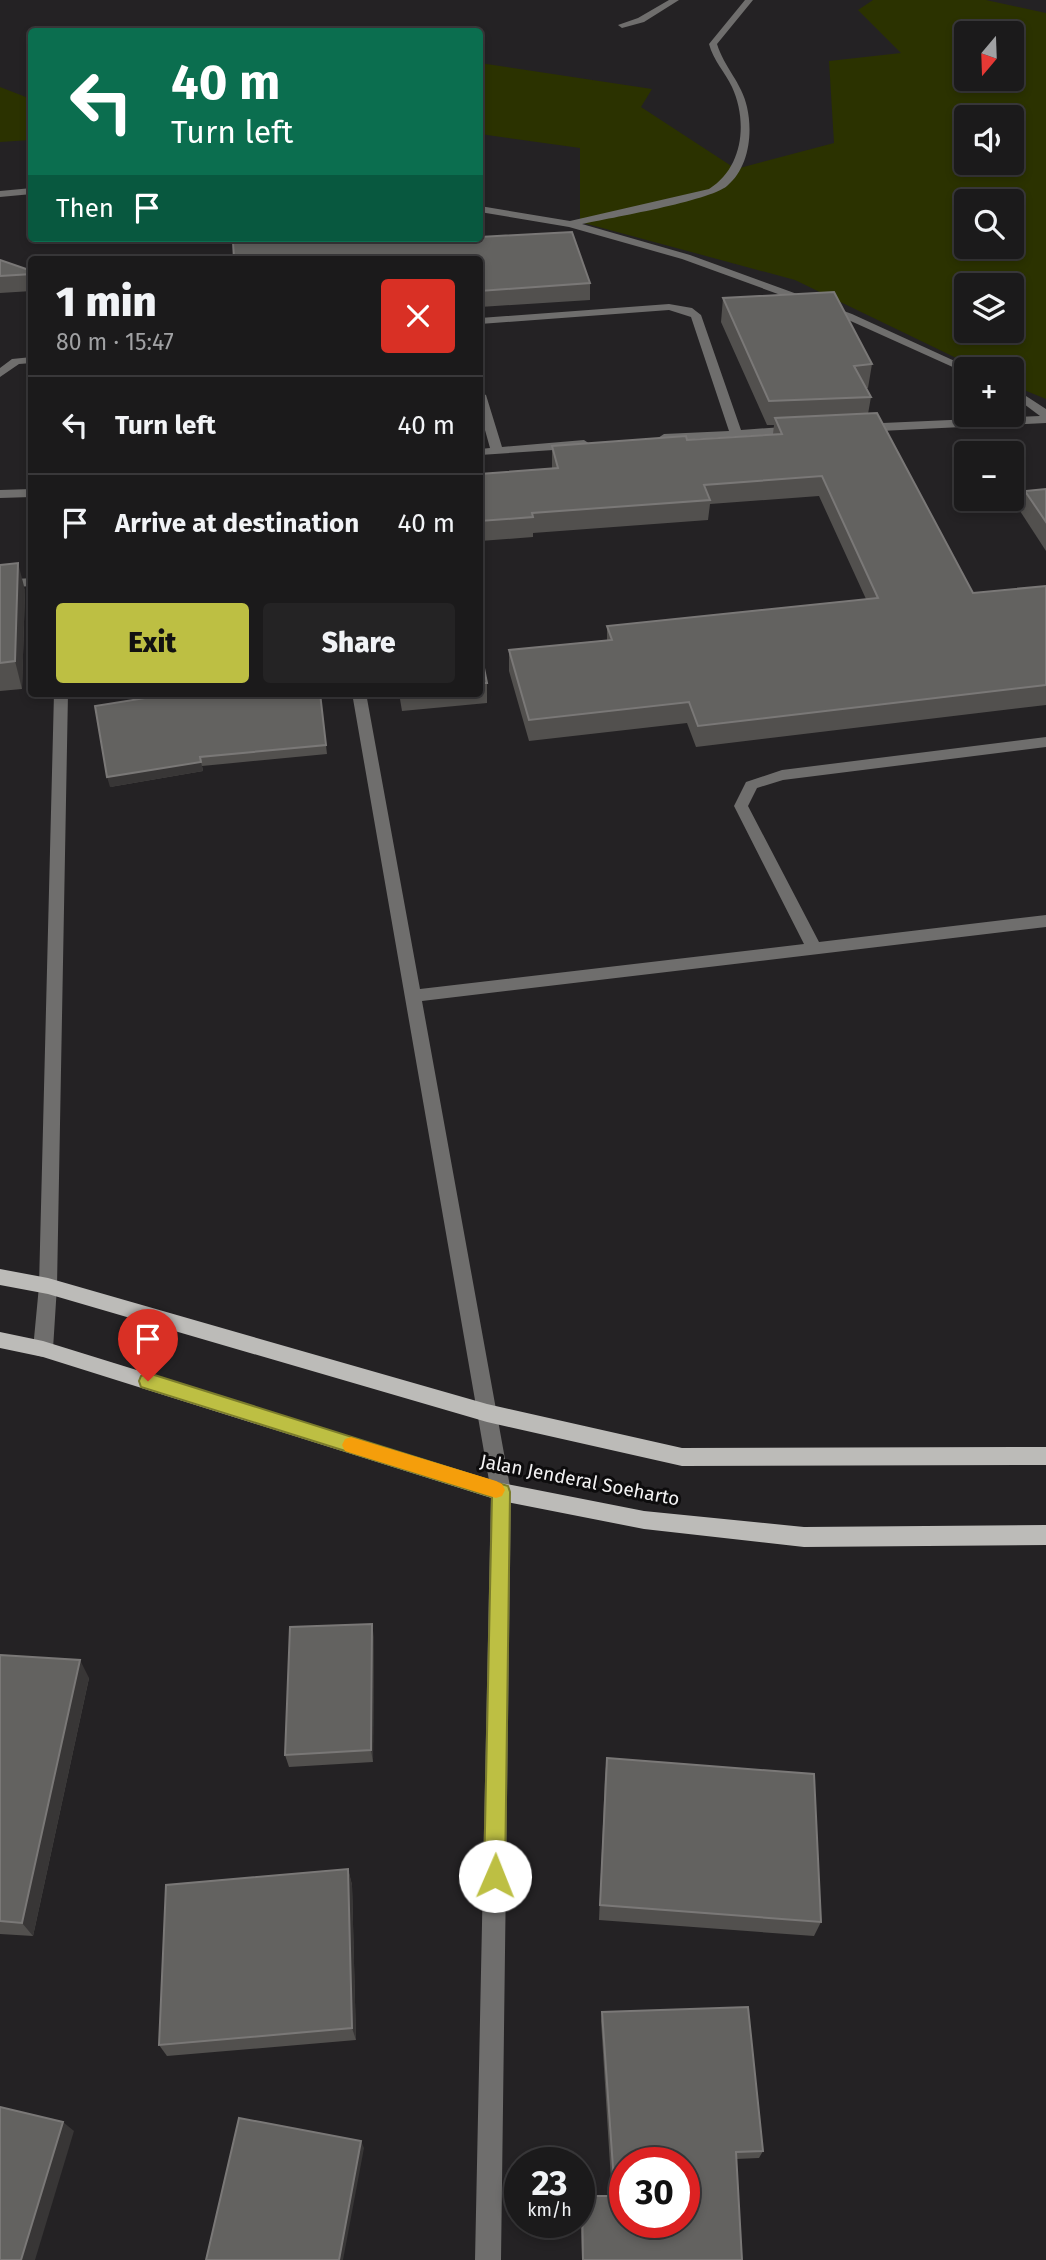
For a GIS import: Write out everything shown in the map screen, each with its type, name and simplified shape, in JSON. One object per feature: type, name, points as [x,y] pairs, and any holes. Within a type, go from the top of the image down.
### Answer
[{"type":"main road","points":[[0,1277],[48,1286],[487,1413],[682,1457],[1046,1456]]},
{"type":"main road","name":"Jalan Jenderal Soeharto","points":[[0,1340],[43,1349],[501,1492],[644,1520],[804,1537],[1046,1535]]},
{"type":"street","points":[[622,26],[641,20],[675,0]]},
{"type":"street","points":[[570,224],[712,191],[731,180],[741,160],[745,124],[740,94],[713,44],[749,0]]},
{"type":"street","points":[[0,194],[28,191]]},
{"type":"street","points":[[483,210],[570,224],[766,284],[848,316],[954,365]]},
{"type":"street","points":[[483,321],[669,307],[688,310],[696,315],[736,433]]},
{"type":"street","points":[[0,374],[16,361],[28,360]]},
{"type":"street","points":[[1024,400],[1046,417]]},
{"type":"street","points":[[483,405],[497,450]]},
{"type":"street","points":[[844,428],[1046,417]]},
{"type":"street","points":[[656,439],[817,429]]},
{"type":"street","points":[[483,452],[603,443]]},
{"type":"street","points":[[0,494],[28,493]]},
{"type":"street","points":[[0,584],[28,582]]},
{"type":"street","points":[[43,1349],[48,1286],[61,697]]},
{"type":"street","points":[[360,697],[501,1492],[488,2260]]},
{"type":"street","points":[[815,948],[741,806],[751,785],[782,775],[1046,742]]},
{"type":"street","points":[[414,996],[1046,921]]},
{"type":"green space","points":[[873,0],[986,0],[1046,13],[1046,399],[1024,390],[1024,357],[954,357],[795,280],[580,222],[580,148],[483,134],[483,63],[652,89],[641,107],[736,169],[834,143],[829,61],[901,53],[858,10]]},
{"type":"green space","points":[[0,87],[28,98],[28,140],[0,142]]},
{"type":"building","points":[[572,232],[590,283],[483,291],[483,256],[234,256],[233,242],[483,242],[483,237]]},
{"type":"building","points":[[0,260],[28,270],[28,274],[0,276]]},
{"type":"building","points":[[834,292],[872,364],[854,366],[871,397],[769,401],[723,298]]},
{"type":"building","points":[[877,413],[973,593],[1046,586],[1046,685],[698,726],[689,702],[529,720],[509,650],[612,640],[607,626],[878,598],[822,476],[704,485],[710,500],[532,513],[533,517],[483,521],[483,474],[558,468],[552,446],[686,436],[687,440],[782,434],[775,418]]},
{"type":"building","points":[[1046,489],[1046,522],[1025,491]]},
{"type":"building","points":[[18,563],[15,661],[0,663],[0,565]]},
{"type":"building","points":[[483,663],[487,683],[483,683]]},
{"type":"building","points":[[152,697],[320,697],[326,745],[200,757],[201,762],[107,777],[95,706]]},
{"type":"building","points":[[372,1624],[371,1750],[285,1755],[290,1627]]},
{"type":"building","points":[[0,1655],[80,1660],[22,1923],[0,1921]]},
{"type":"building","points":[[607,1758],[814,1774],[821,1922],[600,1905]]},
{"type":"building","points":[[348,1869],[352,2028],[159,2045],[166,1885]]},
{"type":"building","points":[[748,2007],[763,2151],[736,2152],[742,2260],[583,2260],[583,2238],[595,2238],[595,2196],[609,2196],[609,2238],[700,2238],[700,2147],[612,2147],[602,2012]]},
{"type":"building","points":[[0,2107],[63,2122],[21,2260],[0,2260]]},
{"type":"building","points":[[239,2118],[361,2141],[339,2260],[206,2260]]},
{"type":"slow traffic","points":[[351,1445],[496,1490]]},
{"type":"route","points":[[148,1381],[501,1492],[495,1876]]}]
